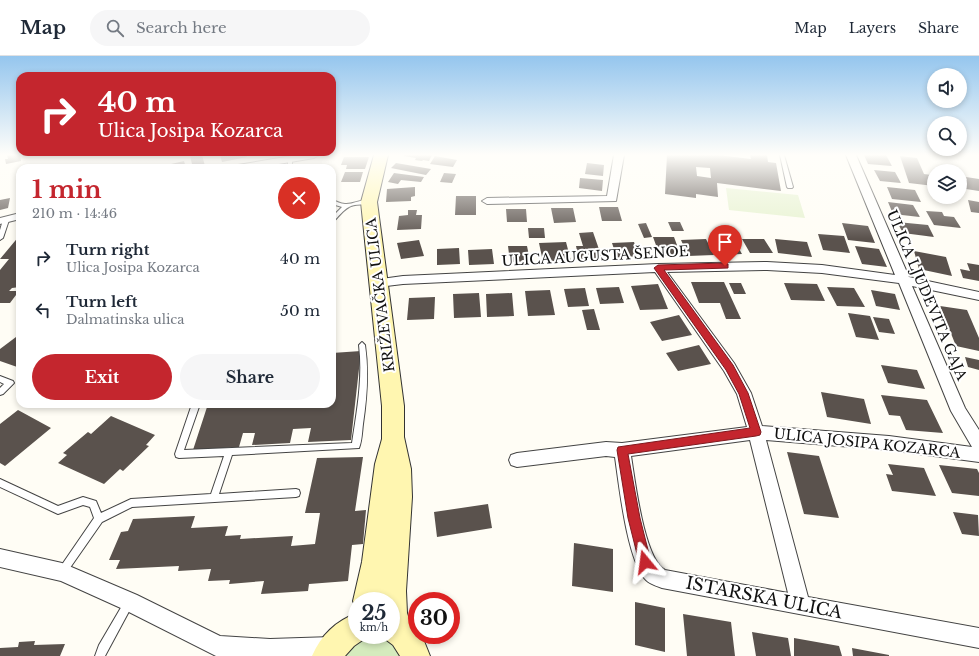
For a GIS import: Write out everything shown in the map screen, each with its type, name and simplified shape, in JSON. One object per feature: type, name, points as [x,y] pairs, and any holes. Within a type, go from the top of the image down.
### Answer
[{"type":"main road","name":"KRIŽEVAČKA ULICA","points":[[374,183],[369,202],[392,406],[393,437],[399,469],[400,497],[392,592]]},
{"type":"main road","name":"KRIŽEVAČKA ULICA","points":[[369,592],[375,566],[386,465],[393,437]]},
{"type":"main road","points":[[330,652],[344,634],[348,632]]},
{"type":"main road","name":"KRIŽEVAČKA ULICA","points":[[400,633],[408,641],[414,656]]},
{"type":"street","points":[[487,201],[612,199],[615,183]]},
{"type":"street","name":"ULICA LJUDEVITA GAJA","points":[[863,183],[959,411],[979,444]]},
{"type":"street","points":[[3,220],[16,217]]},
{"type":"street","name":"ULICA AUGUSTA ŠENOE","points":[[378,284],[403,280],[658,268],[738,266],[796,267],[904,280],[979,296]]},
{"type":"street","points":[[658,268],[730,367],[744,393],[756,432],[801,605]]},
{"type":"street","name":"ULICA JOSIPA KOZARCA","points":[[517,460],[606,449],[622,450],[756,432],[889,443],[979,455]]},
{"type":"street","name":"ISTARSKA ULICA","points":[[622,450],[645,562],[652,573],[662,579],[979,638]]},
{"type":"street","points":[[0,558],[62,572],[130,602],[226,651],[270,649],[330,652]]},
{"type":"lane","points":[[336,216],[346,206],[356,203],[369,202]]},
{"type":"lane","points":[[336,203],[346,206]]},
{"type":"lane","points":[[0,238],[3,220]]},
{"type":"lane","points":[[195,408],[179,454],[356,446],[364,385],[365,358],[362,345]]},
{"type":"lane","points":[[0,379],[10,383],[0,392]]},
{"type":"lane","points":[[214,497],[229,452]]},
{"type":"lane","points":[[0,483],[58,510],[83,501],[93,504],[99,519]]},
{"type":"lane","points":[[62,572],[99,519],[131,503],[296,493]]},
{"type":"lane","points":[[100,656],[102,649],[130,602]]},
{"type":"green space","points":[[726,188],[798,195],[805,218],[729,210]]},
{"type":"green space","points":[[356,644],[392,644],[400,656],[342,656]]},
{"type":"building","points":[[580,183],[603,183],[602,191],[579,188]]},
{"type":"building","points":[[666,183],[717,183],[718,197],[696,194],[696,198],[665,194]]},
{"type":"building","points":[[717,183],[780,183],[781,191]]},
{"type":"building","points":[[909,183],[927,183],[927,185]]},
{"type":"building","points":[[967,183],[979,183],[979,191],[967,189]]},
{"type":"building","points":[[415,187],[415,196],[411,197],[411,201],[386,202],[387,189]]},
{"type":"building","points":[[887,187],[915,190],[921,202],[892,199]]},
{"type":"building","points":[[456,196],[476,196],[476,215],[455,215]]},
{"type":"building","points":[[10,198],[8,208],[0,210],[0,200]]},
{"type":"building","points":[[968,200],[979,202],[979,213],[971,212]]},
{"type":"building","points":[[888,202],[913,205],[920,217],[893,214]]},
{"type":"building","points":[[599,207],[618,207],[622,221],[602,221]]},
{"type":"building","points":[[551,208],[573,208],[576,222],[554,223]]},
{"type":"building","points":[[506,209],[526,209],[527,222],[507,222]]},
{"type":"building","points":[[408,210],[417,210],[416,215],[422,215],[421,229],[397,230],[399,216],[408,215]]},
{"type":"building","points":[[926,211],[942,212],[944,216],[954,217],[961,228],[934,225]]},
{"type":"building","points":[[668,222],[680,222],[684,231],[672,231]]},
{"type":"building","points":[[897,222],[928,225],[934,237],[903,233]]},
{"type":"building","points":[[646,223],[652,237],[644,238],[638,224]]},
{"type":"building","points":[[842,223],[868,226],[875,243],[848,240]]},
{"type":"building","points":[[528,228],[544,228],[545,238],[529,238]]},
{"type":"building","points":[[593,232],[602,258],[579,260],[576,246],[583,246],[579,233]]},
{"type":"building","points":[[818,234],[844,236],[850,253],[823,250]]},
{"type":"building","points":[[653,237],[674,237],[681,256],[660,256]]},
{"type":"building","points":[[706,239],[714,255],[688,256],[681,240]]},
{"type":"building","points":[[742,239],[764,239],[773,253],[750,253]]},
{"type":"building","points":[[775,239],[807,242],[812,257],[778,253]]},
{"type":"building","points":[[16,240],[16,288],[12,288],[9,291],[16,291],[16,295],[10,303],[0,303],[0,270],[9,259],[0,259]]},
{"type":"building","points":[[419,240],[424,256],[401,259],[397,243]]},
{"type":"building","points":[[712,240],[734,240],[742,254],[719,255]]},
{"type":"building","points":[[566,242],[571,261],[543,262],[539,243]]},
{"type":"building","points":[[634,242],[639,256],[617,258],[612,243]]},
{"type":"building","points":[[508,246],[527,246],[530,261],[510,262]]},
{"type":"building","points":[[855,246],[879,249],[887,267],[862,264]]},
{"type":"building","points":[[459,248],[460,264],[437,265],[437,249]]},
{"type":"building","points":[[492,249],[494,264],[469,265],[468,250]]},
{"type":"building","points":[[914,251],[946,257],[952,276],[919,269]]},
{"type":"building","points":[[967,263],[979,265],[979,281],[963,278],[960,269],[970,271]]},
{"type":"building","points":[[691,282],[724,282],[741,319],[726,319],[720,303],[699,303]]},
{"type":"building","points":[[729,283],[741,283],[746,294],[734,294]]},
{"type":"building","points":[[784,283],[817,284],[825,301],[791,300]]},
{"type":"building","points":[[658,284],[668,309],[640,310],[631,286]]},
{"type":"building","points":[[619,287],[624,303],[600,304],[596,288]]},
{"type":"building","points":[[827,287],[854,288],[865,307],[837,306]]},
{"type":"building","points":[[585,288],[589,306],[568,307],[564,289]]},
{"type":"building","points":[[550,290],[555,315],[528,316],[525,291]]},
{"type":"building","points":[[871,290],[895,294],[900,310],[876,306]]},
{"type":"building","points":[[479,293],[481,317],[454,318],[453,294]]},
{"type":"building","points":[[512,293],[514,316],[487,317],[486,294]]},
{"type":"building","points":[[435,297],[434,319],[407,320],[409,298]]},
{"type":"building","points":[[940,306],[967,310],[979,338],[979,351],[956,346]]},
{"type":"building","points":[[594,309],[600,330],[587,330],[582,310]]},
{"type":"building","points":[[848,313],[870,316],[879,340],[856,337]]},
{"type":"building","points":[[679,315],[692,335],[662,341],[650,322]]},
{"type":"building","points":[[873,317],[889,319],[895,334],[879,332]]},
{"type":"building","points":[[16,337],[16,367],[0,361],[0,349]]},
{"type":"building","points":[[699,345],[711,364],[678,371],[666,353]]},
{"type":"building","points":[[361,351],[351,440],[308,442],[311,428],[293,429],[290,443],[252,445],[255,433],[243,433],[239,447],[193,450],[207,408],[336,408],[336,353]]},
{"type":"building","points":[[965,357],[979,360],[979,370],[968,367]]},
{"type":"building","points":[[881,365],[917,370],[925,389],[888,383]]},
{"type":"building","points":[[821,392],[864,399],[871,424],[827,417]]},
{"type":"building","points":[[881,395],[927,400],[943,433],[906,430],[900,416],[889,415]]},
{"type":"building","points":[[18,410],[51,428],[5,466],[0,463],[0,424]]},
{"type":"building","points":[[111,416],[155,435],[146,445],[149,446],[123,471],[120,469],[104,484],[58,463],[67,455],[63,453],[88,432],[91,434]]},
{"type":"building","points":[[787,452],[819,456],[839,518],[804,514]]},
{"type":"building","points":[[363,457],[355,511],[366,510],[363,544],[352,545],[348,581],[309,584],[308,591],[261,594],[264,581],[229,584],[230,580],[208,581],[211,569],[178,571],[179,566],[116,569],[120,560],[109,560],[121,532],[128,531],[133,519],[195,516],[191,528],[228,526],[225,536],[241,535],[240,539],[293,536],[291,546],[315,544],[320,513],[305,513],[317,458]]},
{"type":"building","points":[[888,464],[924,468],[936,496],[892,491],[886,474],[893,475]]},
{"type":"building","points":[[939,465],[977,469],[979,473],[979,496],[952,493]]},
{"type":"building","points":[[488,504],[492,528],[437,537],[434,512]]},
{"type":"building","points":[[953,512],[978,515],[979,536],[962,534]]},
{"type":"building","points":[[574,543],[613,549],[613,592],[572,586]]},
{"type":"building","points":[[635,602],[665,608],[665,652],[635,645]]},
{"type":"building","points":[[683,614],[731,622],[735,656],[687,656]]},
{"type":"building","points":[[752,632],[788,638],[791,656],[756,656]]},
{"type":"building","points":[[794,638],[839,646],[842,656],[794,656]]},
{"type":"building","points":[[35,641],[34,645],[65,644],[60,656],[0,656],[0,648],[18,647],[19,642]]},
{"type":"building","points":[[852,648],[889,655],[889,656],[853,656]]},
{"type":"route","points":[[645,562],[634,518],[622,450],[756,432],[744,393],[730,367],[658,268],[725,266]]}]
